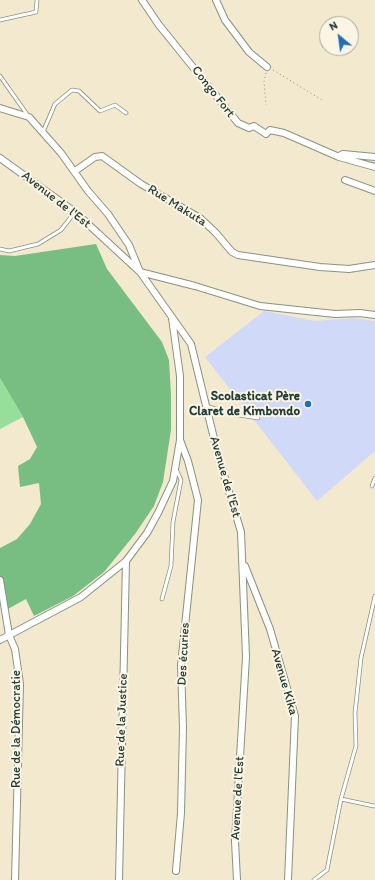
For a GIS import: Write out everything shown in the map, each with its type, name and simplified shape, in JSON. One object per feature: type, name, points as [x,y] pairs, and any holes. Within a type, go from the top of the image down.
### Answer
[{"type":"street","name":"Congo Fort","points":[[142,0],[159,25],[238,123],[249,128],[254,126],[266,134],[270,130],[284,133],[339,157],[375,167]]},
{"type":"street","points":[[216,0],[225,20],[246,48],[255,58],[267,67]]},
{"type":"street","points":[[0,108],[29,116],[43,132],[75,171],[88,191],[108,214],[129,245],[140,272],[195,286],[260,306],[335,314],[360,313],[375,315]]},
{"type":"street","points":[[339,157],[343,154],[375,157]]},
{"type":"street","name":"Rue Makuta","points":[[75,171],[95,157],[102,156],[141,184],[200,218],[232,252],[238,255],[320,267],[349,269],[375,265]]},
{"type":"street","name":"Avenue de l'Est","points":[[0,158],[75,212],[140,272],[190,344],[218,455],[242,532],[246,657],[235,841],[237,880]]},
{"type":"street","points":[[344,180],[375,191]]},
{"type":"street","points":[[0,640],[71,604],[126,561],[147,533],[158,513],[167,496],[176,469],[180,440],[180,376],[172,316]]},
{"type":"street","name":"Des écuries","points":[[176,871],[181,813],[183,728],[181,665],[198,500],[188,461],[180,440]]},
{"type":"street","name":"Rue de la Justice","points":[[118,880],[126,561]]},
{"type":"street","name":"Avenue Kika","points":[[243,561],[270,629],[295,716],[288,880]]},
{"type":"street","name":"Rue de la Démocratie","points":[[0,580],[9,635],[15,649],[20,684],[15,880]]},
{"type":"lane","points":[[0,20],[36,12],[37,0]]},
{"type":"lane","points":[[0,76],[29,116]]},
{"type":"lane","points":[[43,132],[55,104],[72,90],[79,91],[100,111],[115,105],[126,113]]},
{"type":"lane","points":[[0,249],[9,251],[38,244],[62,230],[75,212]]},
{"type":"lane","points":[[206,406],[233,414],[258,418]]},
{"type":"lane","points":[[162,599],[172,566],[173,522],[181,480],[176,469]]},
{"type":"lane","points":[[372,486],[375,478]]},
{"type":"lane","points":[[314,880],[327,870],[341,799],[356,746],[355,713],[361,658],[375,596]]},
{"type":"lane","points":[[341,799],[374,806]]},
{"type":"path","points":[[266,104],[264,81],[267,67],[322,100]]},
{"type":"shaded area","name":"Scolasticat Père Claret de Kimbondo","points":[[264,311],[315,321],[353,318],[375,321],[375,451],[317,501],[205,357]]},
{"type":"green space","points":[[96,244],[107,269],[162,342],[169,360],[171,430],[163,482],[154,506],[135,534],[104,572],[73,596],[34,616],[26,599],[6,610],[0,580],[0,548],[17,539],[30,524],[41,504],[39,483],[20,487],[18,466],[30,459],[37,447],[23,417],[0,378],[0,255],[15,256]]},
{"type":"green space","points":[[0,378],[23,417],[0,429]]},
{"type":"place","name":"Scolasticat Père Claret de Kimbondo","points":[[308,404]]}]
